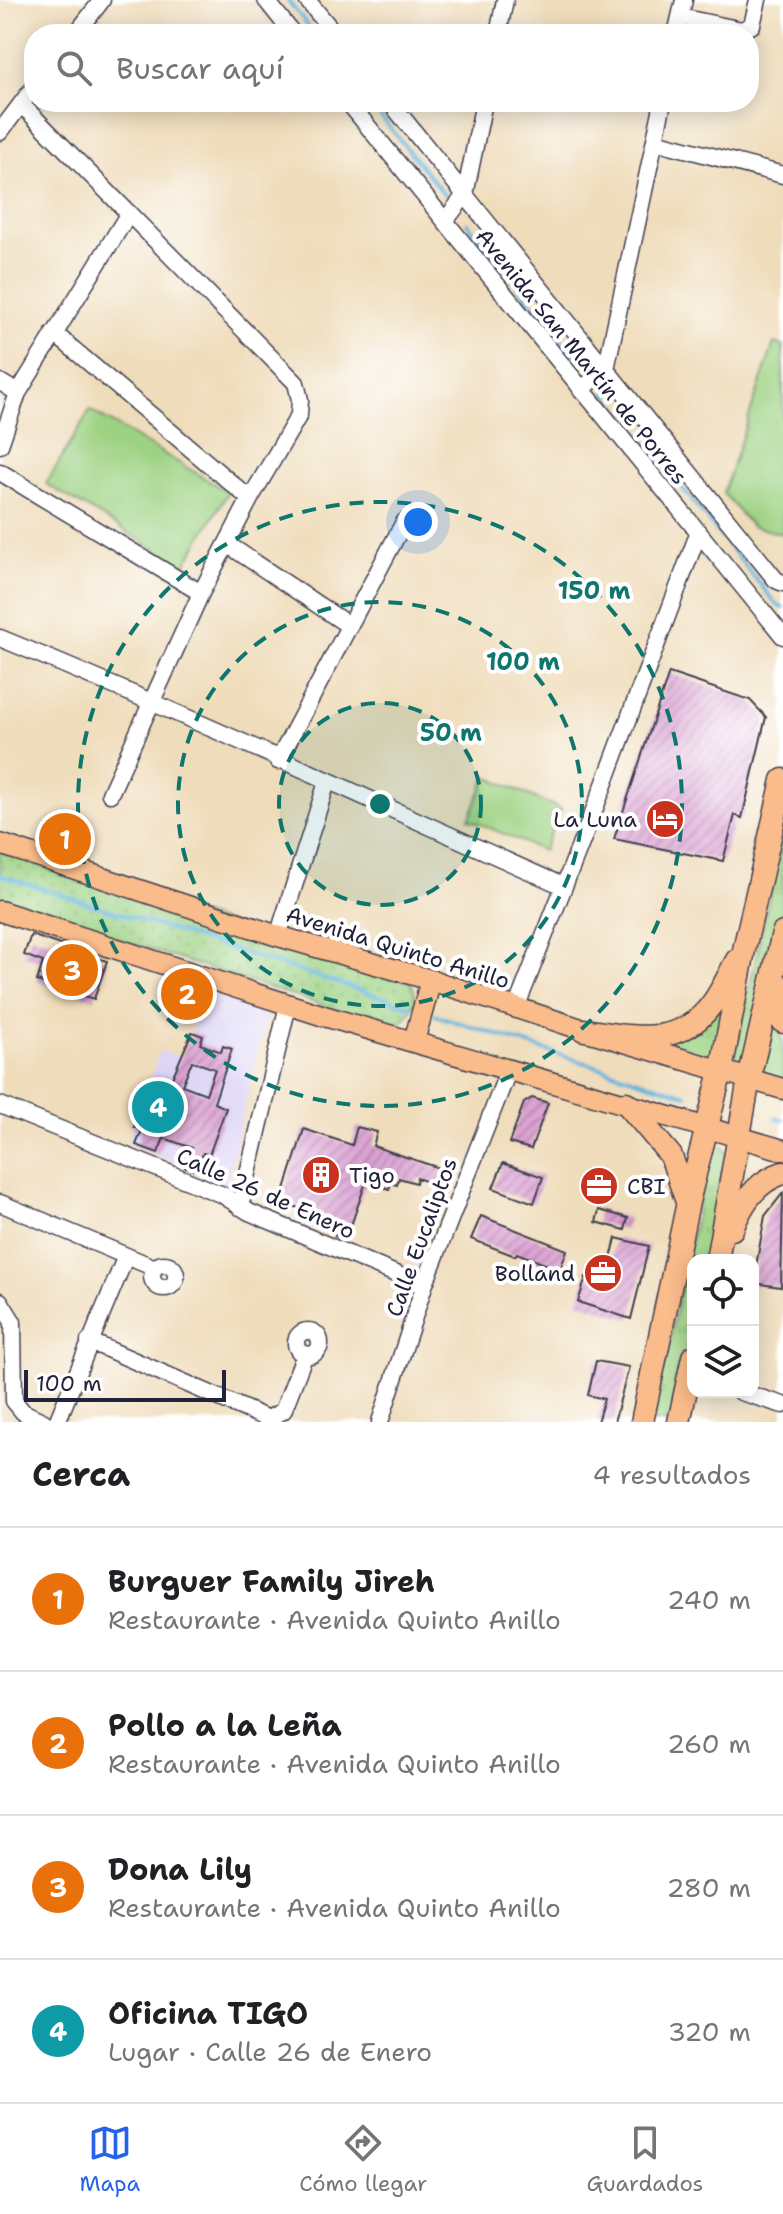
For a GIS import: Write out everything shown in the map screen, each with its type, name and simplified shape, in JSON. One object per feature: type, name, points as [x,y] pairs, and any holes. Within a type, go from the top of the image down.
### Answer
[{"type":"highway","points":[[642,1422],[783,780]]},
{"type":"highway","points":[[719,1254],[749,1079],[783,933]]},
{"type":"highway","points":[[584,1030],[640,1039],[680,1031],[704,1014],[714,1001],[745,945]]},
{"type":"highway","points":[[776,964],[783,1022]]},
{"type":"highway","points":[[626,1103],[671,1156],[688,1202]]},
{"type":"highway","points":[[721,1254],[743,1203],[766,1180],[783,1173]]},
{"type":"highway","points":[[679,1422],[687,1391]]},
{"type":"main road","name":"Avenida Quinto Anillo","points":[[0,844],[278,936],[783,1089]]},
{"type":"main road","points":[[0,911],[288,1005],[783,1150]]},
{"type":"main road","points":[[414,1041],[431,980]]},
{"type":"street","points":[[84,24],[102,0]]},
{"type":"street","points":[[266,0],[285,24]]},
{"type":"street","points":[[307,0],[327,24]]},
{"type":"street","points":[[678,24],[684,0]]},
{"type":"street","points":[[752,24],[758,0]]},
{"type":"street","points":[[499,24],[500,4]]},
{"type":"street","points":[[0,132],[24,100]]},
{"type":"street","points":[[21,104],[24,107]]},
{"type":"street","points":[[29,112],[296,383],[300,400],[299,415],[250,499],[201,593],[110,794]]},
{"type":"street","name":"Avenida San Martín de Porres","points":[[356,112],[783,636]]},
{"type":"street","name":"Avenida San Martín de Porres","points":[[398,112],[776,580],[783,583]]},
{"type":"street","points":[[445,221],[465,195],[482,112]]},
{"type":"street","points":[[581,390],[606,369],[661,112]]},
{"type":"street","points":[[655,141],[783,175]]},
{"type":"street","points":[[0,445],[18,393],[129,213]]},
{"type":"street","points":[[54,333],[250,499]]},
{"type":"street","points":[[0,382],[18,393]]},
{"type":"street","points":[[0,472],[201,593]]},
{"type":"street","points":[[278,761],[404,522]]},
{"type":"street","points":[[516,1008],[698,534]]},
{"type":"street","points":[[227,544],[348,625]]},
{"type":"street","points":[[0,638],[153,701],[278,761],[563,886]]},
{"type":"street","points":[[278,936],[327,782]]},
{"type":"street","points":[[240,1207],[288,1005]]},
{"type":"street","name":"Calle Eucaliptos","points":[[380,1422],[424,1286],[509,1069]]},
{"type":"street","name":"Calle 26 de Enero","points":[[0,1105],[223,1195],[240,1207],[424,1286]]},
{"type":"street","points":[[0,1203],[155,1268]]},
{"type":"street","points":[[57,1422],[126,1256]]},
{"type":"street","points":[[0,1301],[13,1322],[14,1401],[23,1412],[44,1422]]},
{"type":"street","points":[[89,1341],[268,1419],[283,1411],[305,1354]]},
{"type":"street","points":[[759,1398],[783,1405]]},
{"type":"shaded area","points":[[205,993],[267,1012],[226,1185],[127,1143],[160,1051],[182,1058]]},
{"type":"green space","points":[[774,343],[783,346],[783,534],[751,526],[723,493]]},
{"type":"green space","points":[[90,410],[228,492],[184,566],[46,484]]},
{"type":"green space","points":[[487,777],[561,809],[543,851],[469,819]]},
{"type":"green space","points":[[783,832],[783,913],[743,1073],[732,1070]]},
{"type":"green space","points":[[0,850],[410,981],[415,995],[412,1008],[405,1019],[393,1028],[0,901]]},
{"type":"green space","points":[[731,986],[714,1064],[654,1041]]},
{"type":"green space","points":[[776,1011],[783,1042],[783,1083],[761,1077]]},
{"type":"green space","points":[[716,1145],[723,1146],[727,1154],[706,1254],[688,1254],[710,1150]]},
{"type":"green space","points":[[687,1258],[687,1345],[671,1422],[652,1422]]},
{"type":"building","points":[[669,673],[750,700],[766,717],[742,818],[735,815],[723,861],[614,839]]},
{"type":"building","points":[[31,935],[107,961],[94,999],[37,981],[43,962],[24,955]]},
{"type":"building","points":[[192,1032],[203,1036],[200,1044],[221,1052],[223,1046],[232,1049],[214,1103],[226,1108],[209,1155],[203,1153],[197,1171],[185,1167],[192,1148],[164,1138],[158,1153],[136,1145],[142,1130],[134,1127],[153,1077],[170,1083]],"holes":[[[192,1061],[215,1069],[206,1094],[182,1085]]]},
{"type":"building","points":[[532,1098],[548,1103],[531,1149],[509,1143],[524,1103]]},
{"type":"building","points":[[357,1127],[377,1132],[373,1146],[445,1170],[440,1186],[417,1178],[416,1183],[399,1178],[397,1185],[391,1183],[389,1189],[366,1182],[346,1240],[335,1236],[340,1222],[281,1202],[304,1129],[352,1145]]},
{"type":"building","points":[[503,1163],[543,1177],[534,1203],[493,1188]]},
{"type":"building","points":[[783,1193],[781,1287],[759,1284],[758,1254],[765,1216]]},
{"type":"building","points":[[599,1210],[628,1218],[625,1230],[596,1222]]},
{"type":"building","points":[[481,1216],[567,1250],[560,1270],[471,1239]]},
{"type":"building","points":[[616,1238],[649,1246],[631,1319],[578,1302],[586,1277],[605,1283]]},
{"type":"building","points":[[596,1361],[629,1367],[614,1422],[597,1422],[604,1399],[588,1395]]},
{"type":"waterway","points":[[287,0],[307,24]]},
{"type":"waterway","points":[[377,112],[444,194]]},
{"type":"waterway","points":[[467,223],[576,358]]},
{"type":"waterway","points":[[605,393],[777,605],[783,608]]},
{"type":"waterway","points":[[0,875],[412,1007]]},
{"type":"waterway","points":[[435,1015],[686,1095]]},
{"type":"waterway","points":[[775,1118],[783,1120]]},
{"type":"place","name":"La Luna","points":[[665,819]]},
{"type":"place","name":"Burguer Family Jireh","points":[[65,839]]},
{"type":"place","name":"Dona Lily","points":[[72,970]]},
{"type":"place","name":"Pollo a la Leña","points":[[187,994]]},
{"type":"place","name":"Oficina TIGO","points":[[158,1107]]},
{"type":"place","name":"Tigo","points":[[321,1175]]},
{"type":"place","name":"CBI","points":[[599,1186]]},
{"type":"place","name":"Bolland","points":[[603,1273]]}]
